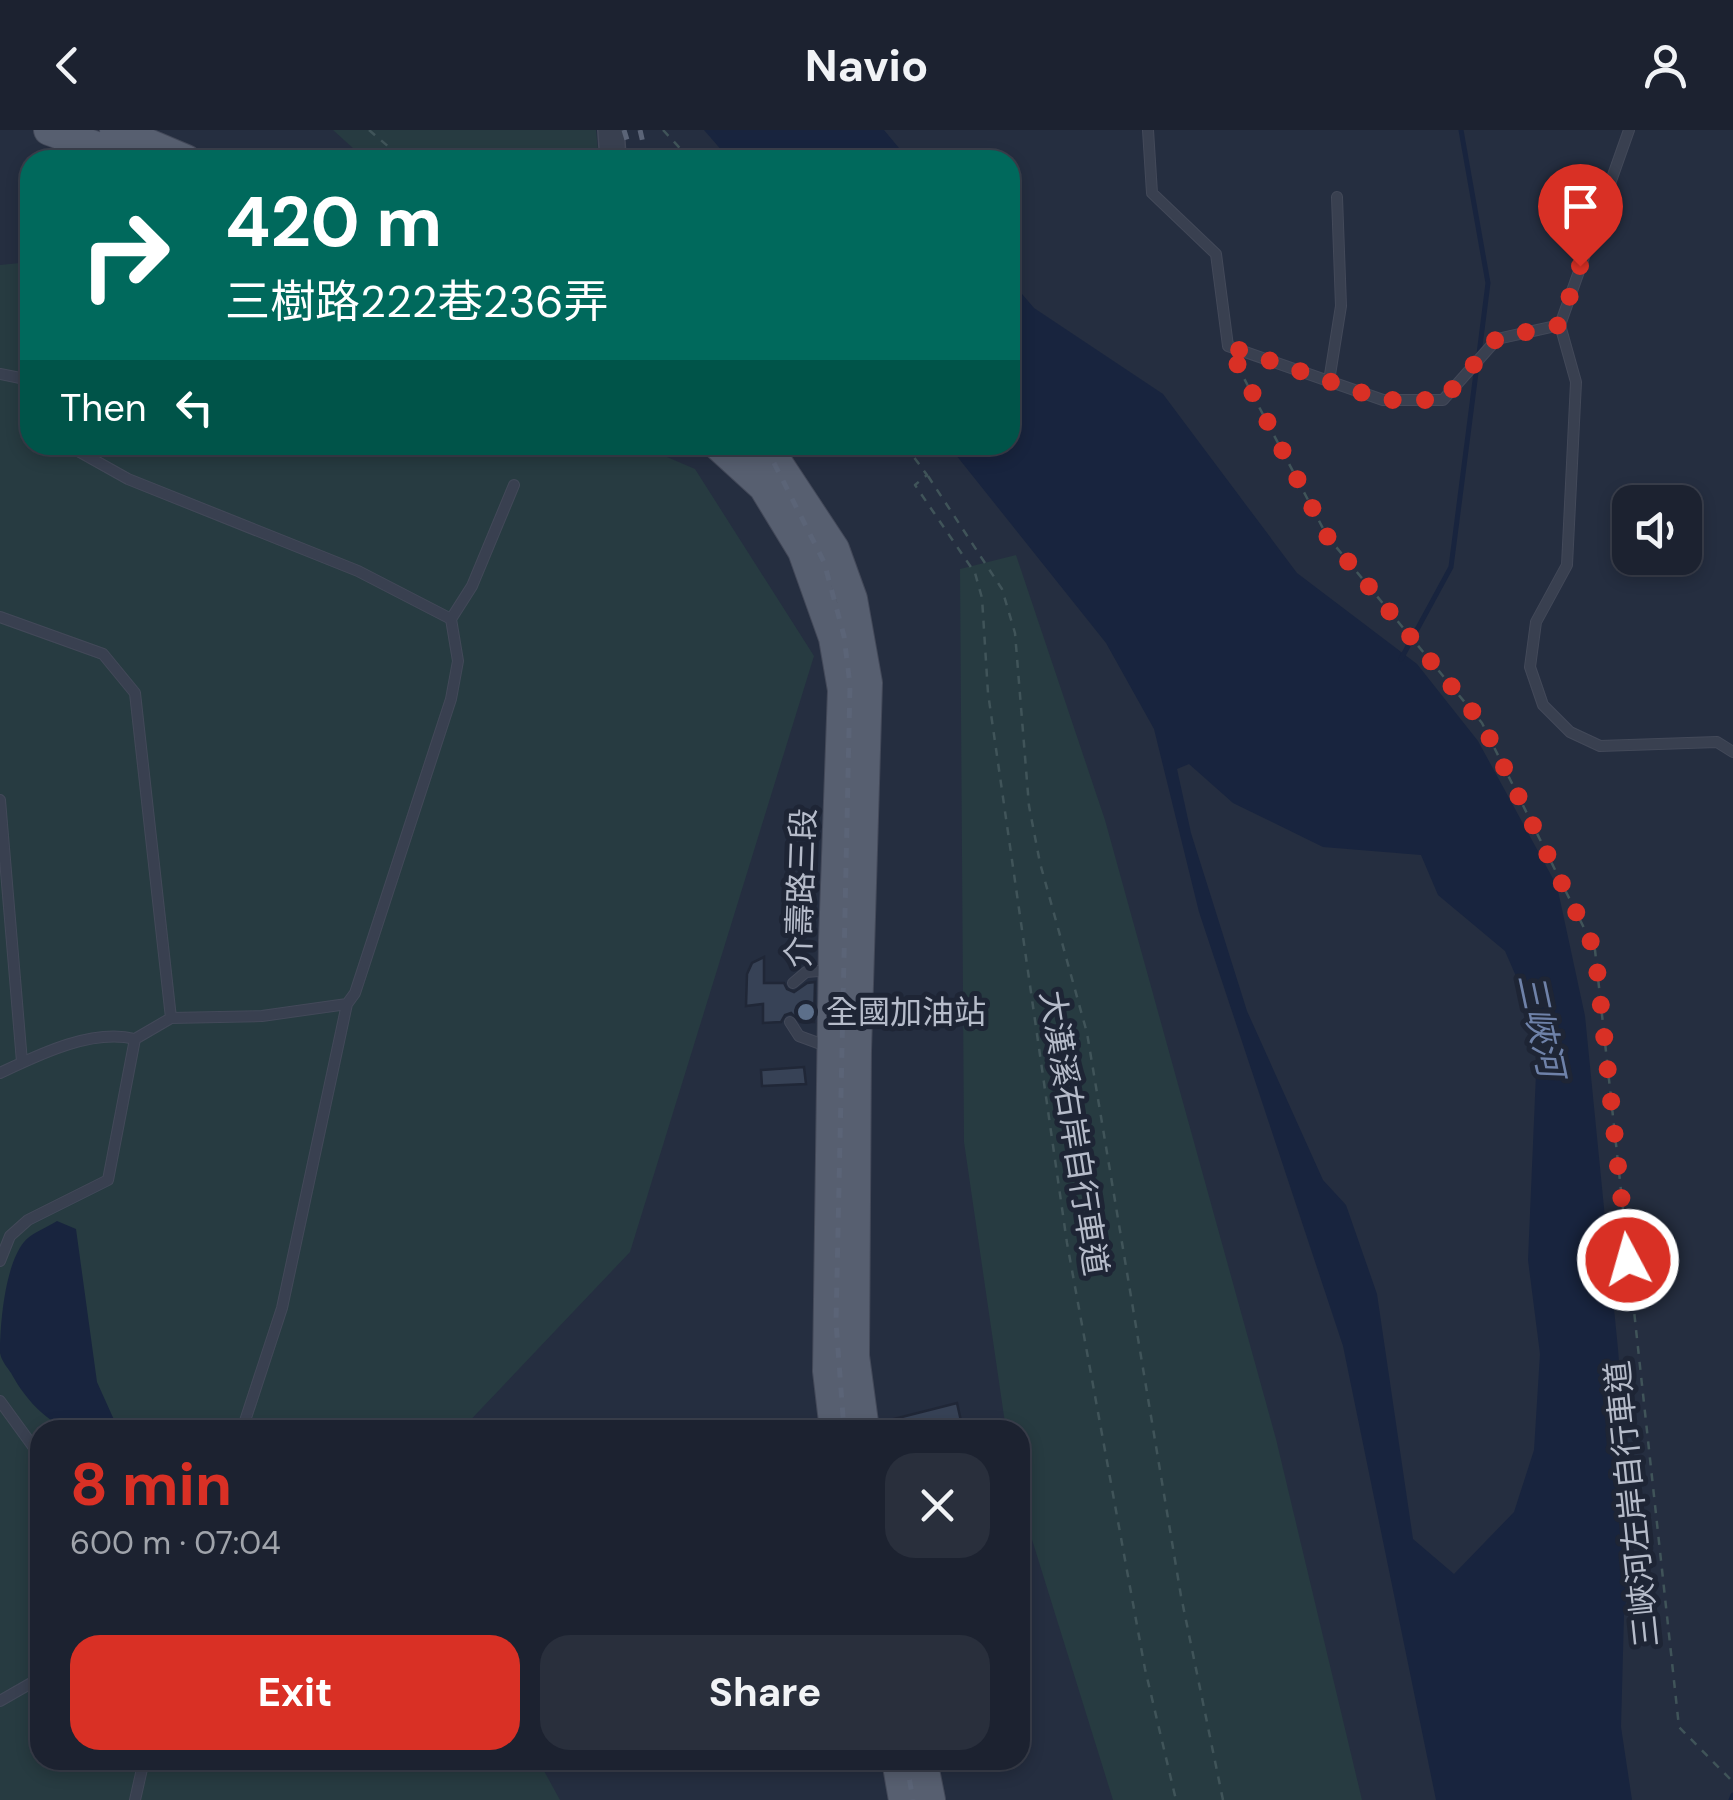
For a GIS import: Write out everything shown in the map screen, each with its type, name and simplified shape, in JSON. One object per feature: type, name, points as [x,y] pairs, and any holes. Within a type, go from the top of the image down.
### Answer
[{"type":"main road","points":[[49,130],[104,150]]},
{"type":"main road","points":[[115,130],[162,150]]},
{"type":"main road","name":"介壽路三段","points":[[729,455],[764,486],[804,551],[834,638],[843,690],[832,1048],[841,1370],[860,1420]]},
{"type":"main road","name":"介壽路三段","points":[[768,455],[834,549],[852,599],[866,683],[856,1050],[836,1420]]},
{"type":"main road","points":[[899,1770],[904,1800]]},
{"type":"main road","points":[[924,1770],[930,1800]]},
{"type":"lane","points":[[1148,130],[1152,193],[1216,254],[1228,346],[1383,400],[1443,400],[1497,338],[1560,325]]},
{"type":"lane","points":[[1629,130],[1560,325],[1576,382],[1567,565],[1536,622],[1530,667],[1543,705],[1570,732],[1600,746],[1717,742],[1733,752]]},
{"type":"lane","points":[[1329,381],[1341,306],[1338,198]]},
{"type":"lane","points":[[85,455],[128,479],[358,570],[450,618]]},
{"type":"lane","points":[[245,1420],[282,1308],[348,1004],[355,993],[451,699],[458,661],[450,618],[472,586],[514,486]]},
{"type":"lane","points":[[0,618],[103,654],[136,694],[171,1018]]},
{"type":"lane","points":[[0,800],[22,1062]]},
{"type":"lane","points":[[793,983],[806,972],[833,970]]},
{"type":"lane","points":[[0,1073],[78,1042],[125,1036],[135,1039],[171,1018],[262,1016],[348,1004]]},
{"type":"lane","points":[[790,1022],[799,1036],[832,1048]]},
{"type":"lane","points":[[0,1261],[10,1236],[28,1220],[108,1180],[135,1039]]},
{"type":"lane","points":[[0,1228],[10,1236]]},
{"type":"lane","points":[[0,1401],[30,1442]]},
{"type":"lane","points":[[0,1701],[30,1684]]},
{"type":"lane","points":[[135,1800],[142,1770]]},
{"type":"path","points":[[369,130],[392,150]]},
{"type":"path","points":[[663,130],[682,150]]},
{"type":"path","name":"三峽河左岸自行車道","points":[[1228,346],[1327,536],[1482,723],[1595,950],[1678,1727],[1733,1782]]},
{"type":"path","points":[[913,455],[1002,589],[1014,633],[1028,806],[1087,1033],[1181,1596],[1222,1800]]},
{"type":"path","name":"大漢溪右岸自行車道","points":[[927,474],[916,485],[976,573],[982,598],[988,693],[1067,1243],[1144,1669],[1176,1800]]},
{"type":"shaded area","points":[[333,130],[596,130],[598,150],[355,150]]},
{"type":"shaded area","points":[[20,263],[20,455],[662,455],[695,469],[814,656],[630,1252],[470,1420],[30,1420],[30,1770],[544,1770],[560,1800],[0,1800],[0,265]]},
{"type":"shaded area","points":[[1016,555],[1105,820],[1276,1439],[1362,1800],[1113,1800],[1030,1533],[1030,1420],[1005,1420],[964,1142],[960,569]]},
{"type":"water","points":[[704,130],[884,130],[901,150],[721,150]]},
{"type":"water","name":"三峽河","points":[[1020,292],[1034,308],[1163,394],[1297,573],[1417,664],[1478,741],[1557,886],[1585,1016],[1618,1349],[1634,1550],[1624,1615],[1621,1727],[1632,1800],[1436,1800],[1343,1346],[1199,912],[1154,729],[1106,643],[956,455],[1020,455]],"holes":[[[1189,764],[1233,803],[1323,847],[1421,855],[1438,895],[1505,951],[1538,1027],[1528,1260],[1540,1354],[1534,1450],[1514,1512],[1454,1574],[1413,1539],[1377,1294],[1346,1205],[1323,1180],[1247,1011],[1191,833],[1177,769]]]},
{"type":"water","points":[[57,1221],[76,1229],[97,1382],[114,1420],[51,1420],[19,1387],[3,1361],[0,1353],[5,1295],[12,1265],[31,1236]]},
{"type":"building","points":[[764,957],[764,983],[784,983],[794,992],[815,982],[814,1022],[800,1022],[791,1013],[781,1022],[763,1023],[763,1004],[746,1006],[747,974],[752,963]]},
{"type":"building","points":[[804,1067],[806,1084],[762,1086],[761,1070]]},
{"type":"building","points":[[957,1403],[961,1420],[890,1420]]},
{"type":"waterway","points":[[1461,130],[1488,283],[1479,354]]},
{"type":"waterway","points":[[1401,659],[1451,567],[1477,365]]},
{"type":"waterway","points":[[1731,1800],[1733,1795]]},
{"type":"railway","points":[[624,130],[630,150]]},
{"type":"railway","points":[[640,130],[645,150]]},
{"type":"railway","points":[[770,455],[824,562],[844,636],[850,685],[836,1322],[843,1420]]},
{"type":"railway","points":[[908,1770],[913,1800]]},
{"type":"place","name":"全國加油站","points":[[806,1012]]},
{"type":"route","points":[[1580,266],[1560,325],[1497,338],[1443,400],[1383,400],[1228,346],[1327,536],[1482,723],[1595,950],[1628,1260]]}]
